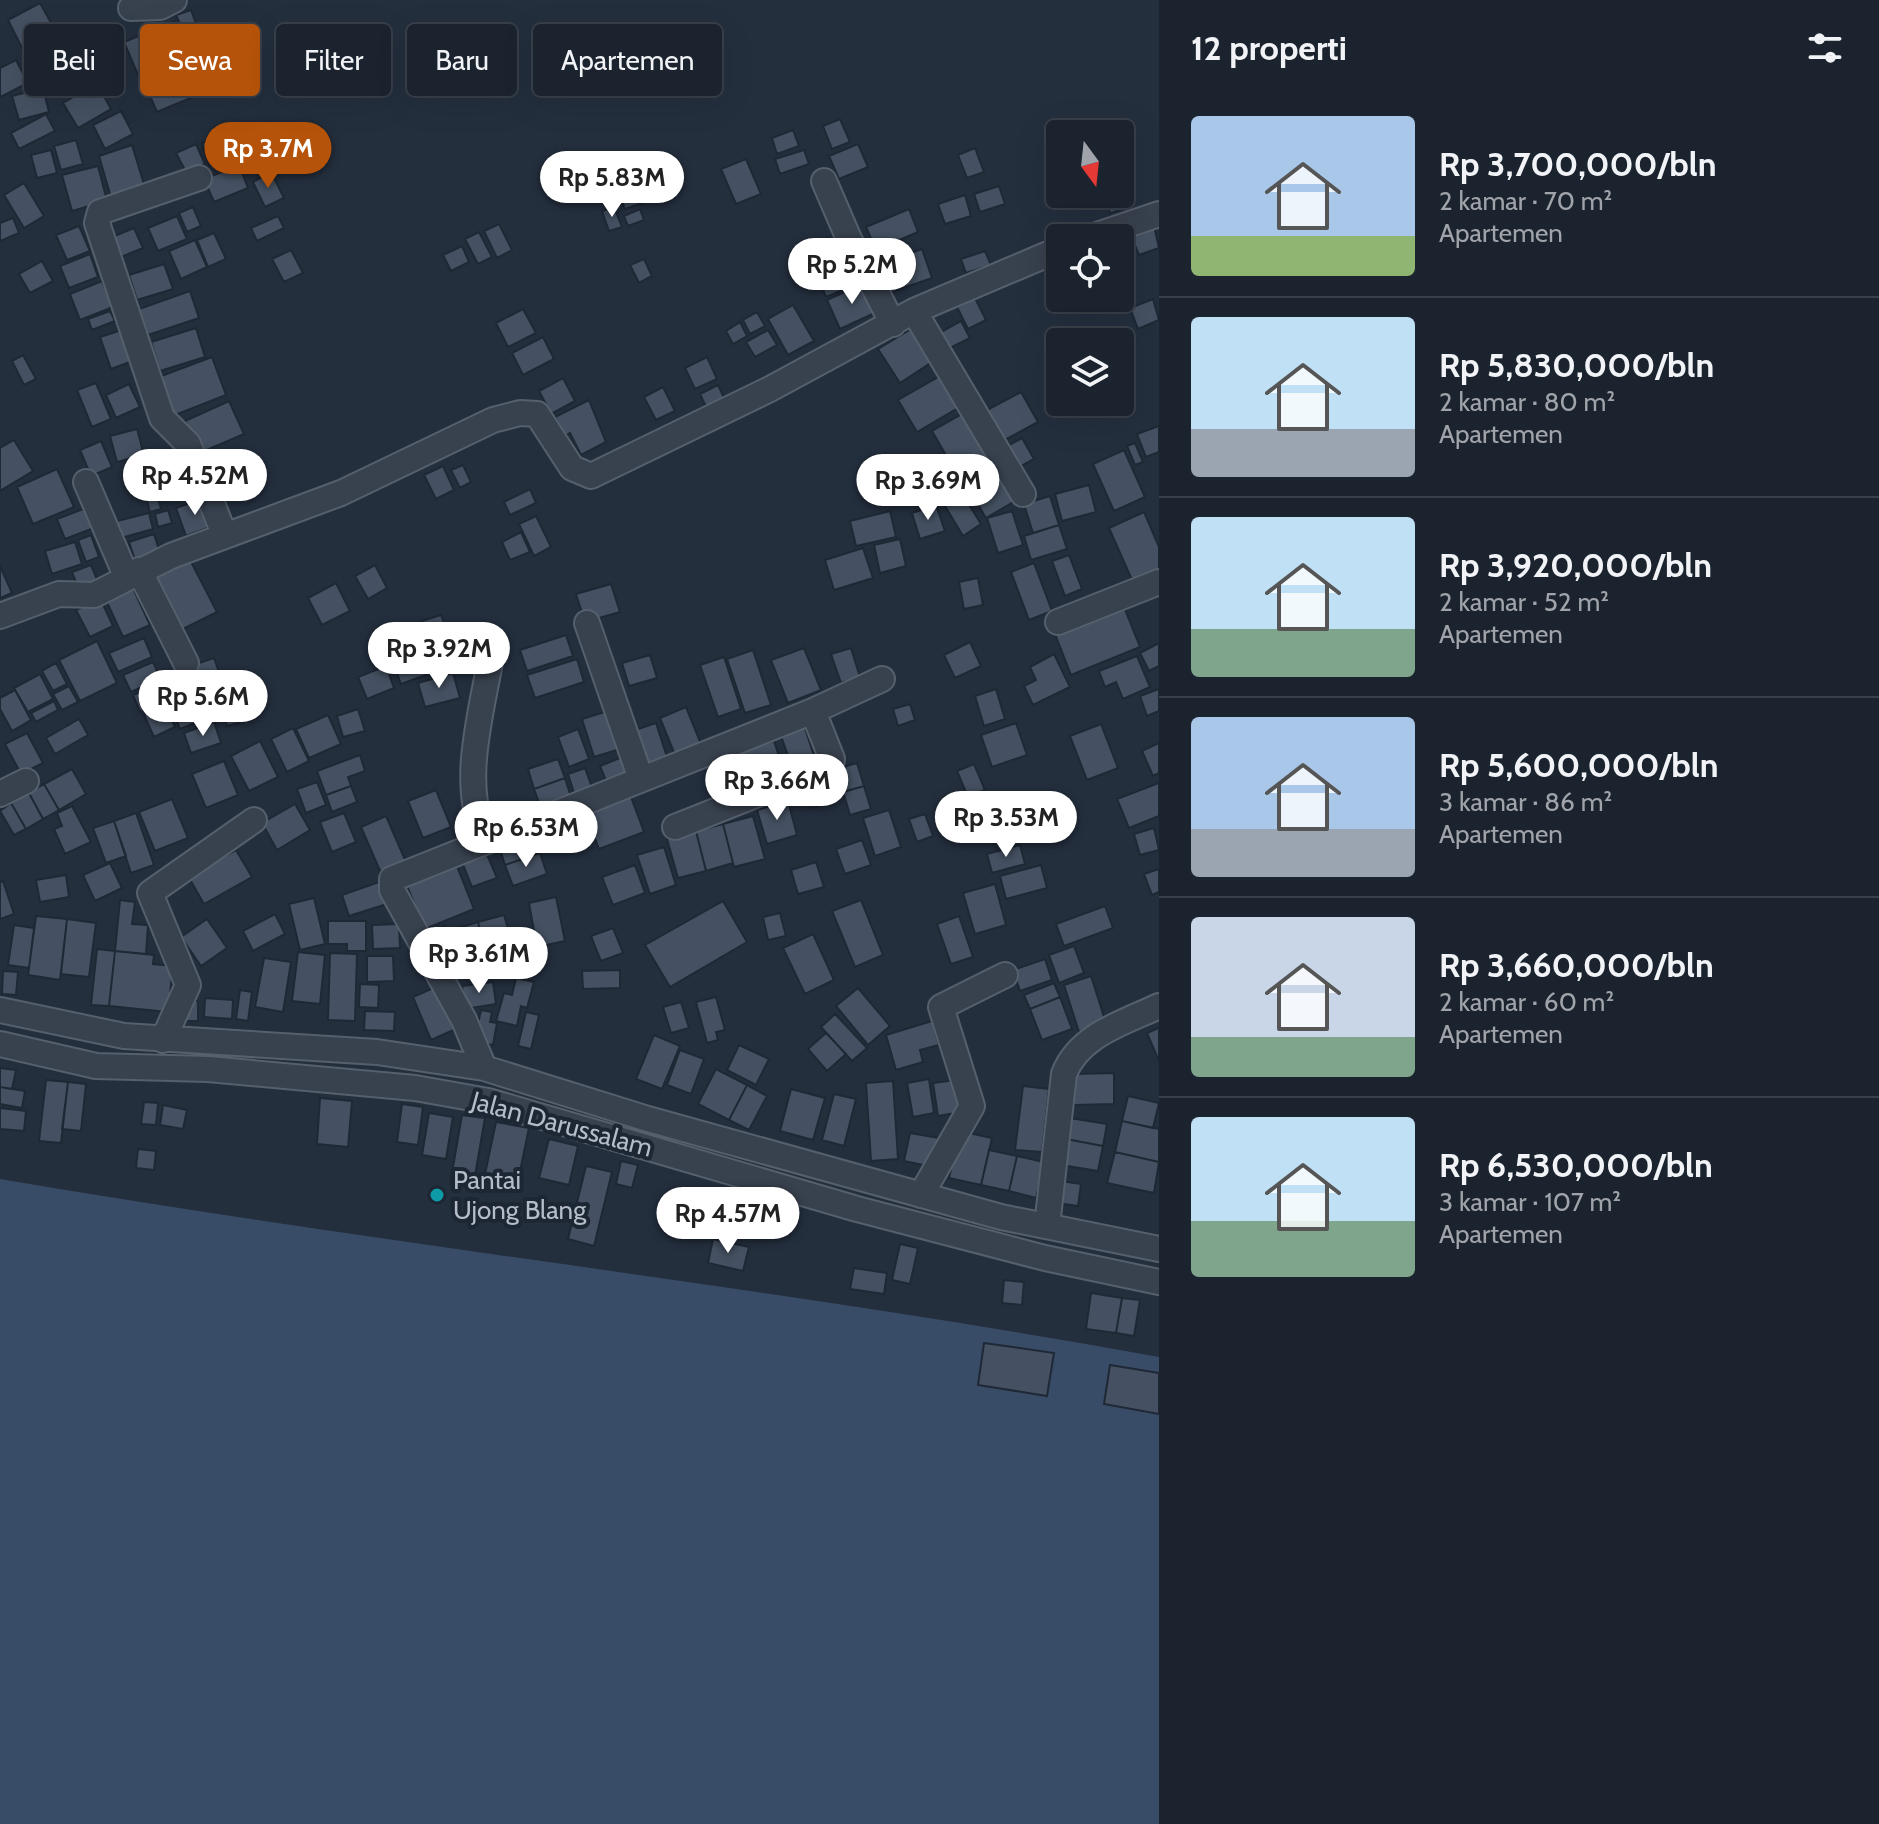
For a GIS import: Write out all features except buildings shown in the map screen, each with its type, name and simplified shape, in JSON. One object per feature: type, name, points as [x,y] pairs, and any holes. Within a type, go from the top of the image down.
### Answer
[{"type":"street","points":[[131,8],[160,7],[174,0]]},
{"type":"street","points":[[199,178],[100,212],[97,223],[162,418],[188,444],[225,536]]},
{"type":"street","points":[[824,181],[849,239],[893,324]]},
{"type":"street","points":[[1129,224],[1159,214]]},
{"type":"street","points":[[0,616],[59,594],[94,595],[133,574],[225,536],[341,493],[493,420],[520,413],[537,414],[572,468],[591,476],[914,311],[1046,255]]},
{"type":"street","points":[[914,311],[1023,494]]},
{"type":"street","points":[[86,482],[133,574],[186,663]]},
{"type":"street","points":[[1058,622],[1159,582]]},
{"type":"street","points":[[587,623],[641,779]]},
{"type":"street","points":[[487,840],[475,806],[472,769],[493,645]]},
{"type":"street","points":[[484,1068],[464,1020],[391,883],[398,875],[813,711],[882,679]]},
{"type":"street","points":[[675,827],[831,765],[832,759],[813,711]]},
{"type":"street","points":[[0,794],[26,781]]},
{"type":"street","points":[[163,1040],[188,985],[150,893],[254,820]]},
{"type":"street","points":[[921,1195],[972,1106],[941,1007],[1005,975]]},
{"type":"street","points":[[1047,1226],[1064,1074],[1069,1060],[1080,1047],[1099,1034],[1159,1006]]},
{"type":"street","name":"Jalan Darussalam","points":[[0,1010],[163,1040],[377,1052],[484,1068],[648,1119],[921,1195],[1159,1249]]},
{"type":"street","name":"Jalan Darussalam","points":[[0,1044],[96,1066],[208,1069],[415,1088],[488,1101],[857,1209],[1045,1258],[1159,1282]]},
{"type":"water","points":[[0,1179],[289,1225],[870,1309],[1159,1357],[1159,1824],[0,1824]]},
{"type":"place","name":"Pantai Ujong Blang","points":[[437,1195]]}]
